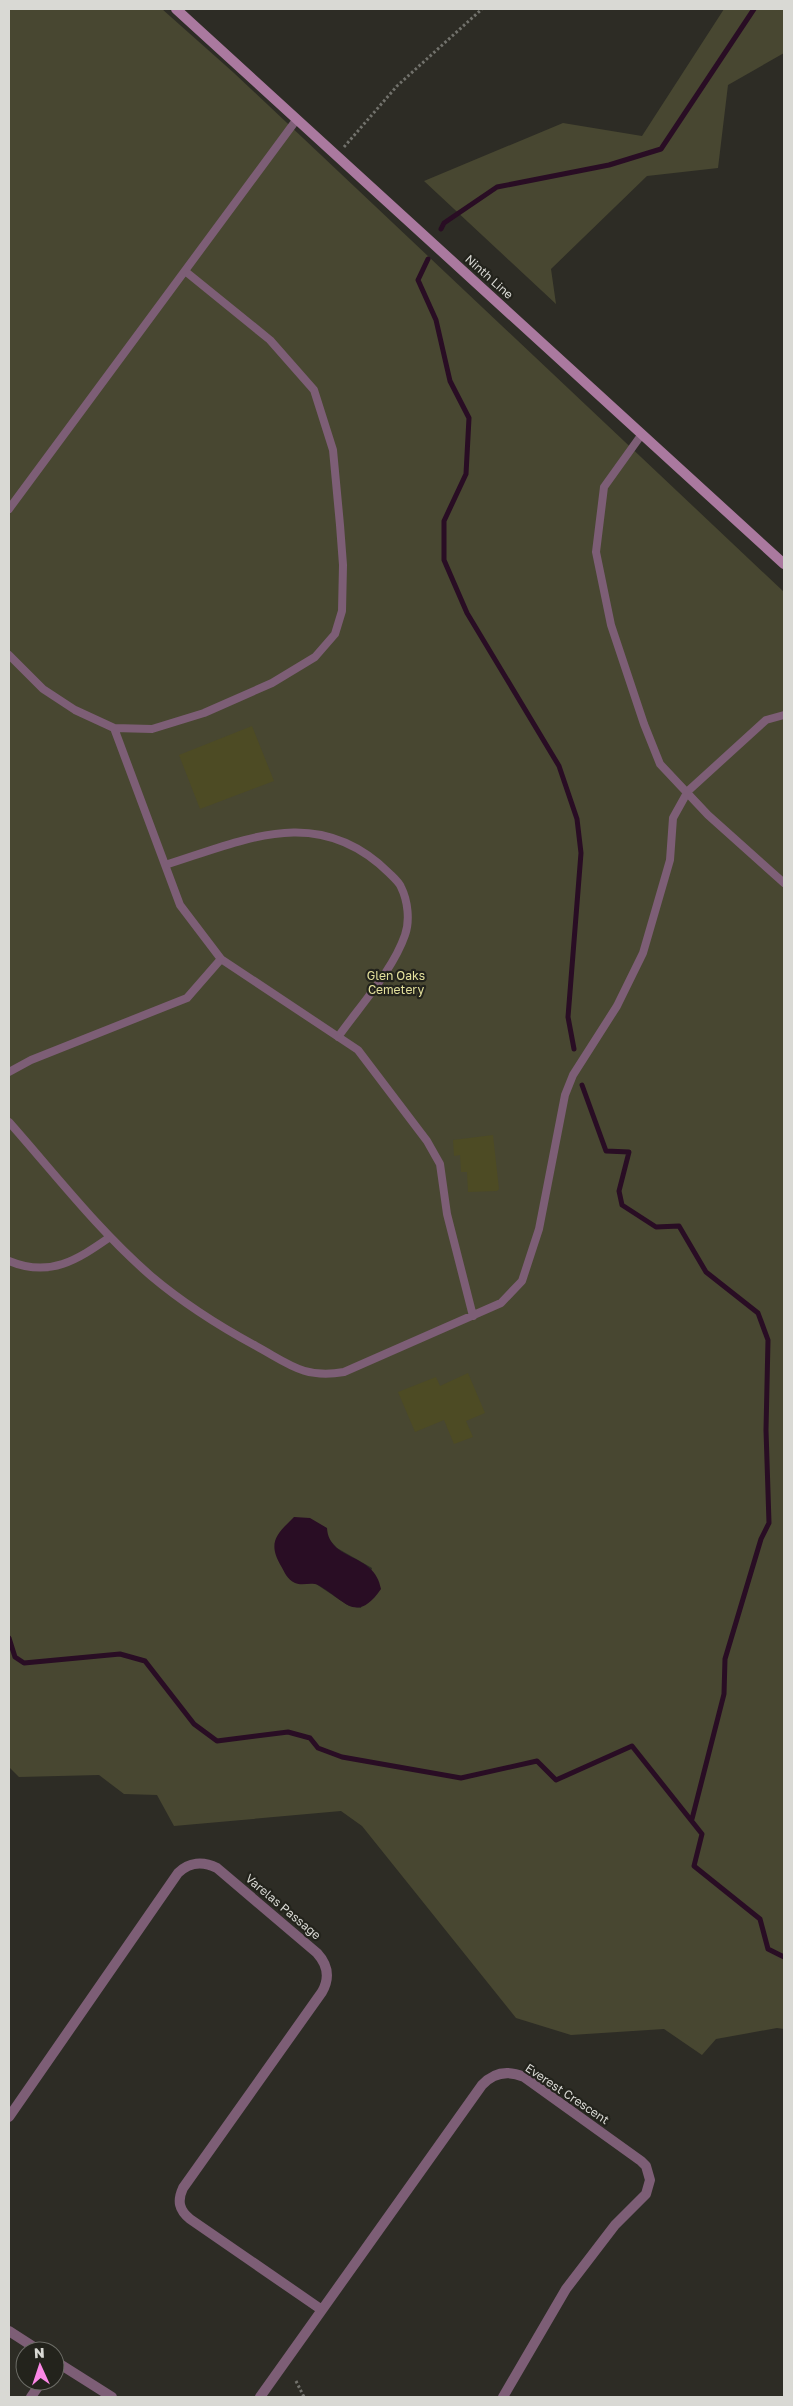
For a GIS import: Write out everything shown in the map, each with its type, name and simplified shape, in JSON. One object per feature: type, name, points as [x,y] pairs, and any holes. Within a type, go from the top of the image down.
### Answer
[{"type":"main road","name":"Ninth Line","points":[[176,9],[784,564]]},
{"type":"street","name":"Varelas Passage","points":[[9,2117],[178,1873],[183,1868],[196,1863],[217,1868],[317,1953],[326,1966],[327,1980],[322,1992],[182,2188],[179,2201],[180,2208],[190,2220],[322,2310]]},
{"type":"street","name":"Everest Crescent","points":[[260,2397],[482,2085],[500,2073],[516,2074],[641,2161],[646,2166],[650,2180],[646,2194],[615,2225],[566,2289],[503,2397]]},
{"type":"street","points":[[9,2331],[24,2341]]},
{"type":"street","points":[[65,2368],[112,2397]]},
{"type":"lane","points":[[9,509],[297,119]]},
{"type":"lane","points":[[9,655],[43,689],[75,710],[114,728],[152,729],[204,713],[272,683],[315,657],[335,634],[342,611],[343,565],[334,450],[314,390],[270,340],[185,271]]},
{"type":"lane","points":[[642,434],[604,487],[596,552],[611,625],[644,724],[660,764],[688,791],[708,815],[784,883]]},
{"type":"lane","points":[[9,1122],[110,1237],[152,1277],[217,1324],[303,1372],[324,1376],[344,1372],[501,1303],[522,1281],[539,1229],[565,1095],[573,1075],[617,1006],[643,953],[670,860],[673,818],[688,791],[766,720],[784,715]]},
{"type":"lane","points":[[114,728],[180,905],[221,959],[358,1050],[427,1141],[440,1164],[447,1214],[473,1316]]},
{"type":"lane","points":[[165,865],[275,832],[299,831],[329,837],[358,851],[380,865],[401,886],[408,912],[406,934],[394,958],[338,1037]]},
{"type":"lane","points":[[9,1072],[31,1060],[187,998],[221,959]]},
{"type":"lane","points":[[9,1261],[36,1268],[58,1267],[80,1258],[110,1237]]},
{"type":"path","points":[[337,155],[397,86],[482,9]]},
{"type":"path","points":[[296,2381],[304,2397]]},
{"type":"green space","name":"Glen Oaks Cemetery","points":[[9,9],[162,9],[234,73],[784,592],[784,2029],[777,2028],[716,2039],[702,2055],[664,2029],[571,2035],[516,2018],[362,1826],[341,1811],[174,1826],[157,1795],[124,1794],[99,1775],[19,1777],[9,1767]],"holes":[[[328,1538],[337,1548],[372,1568],[361,1608],[349,1606],[316,1584]]]},
{"type":"green space","points":[[724,9],[784,9],[784,53],[728,85],[718,168],[647,176],[551,269],[556,304],[424,181],[563,123],[642,136]]},
{"type":"shaded area","points":[[294,1517],[310,1518],[327,1528],[330,1539],[335,1547],[362,1562],[370,1569],[377,1577],[381,1589],[372,1600],[364,1606],[357,1608],[343,1602],[318,1585],[298,1584],[288,1578],[277,1558],[274,1544],[283,1528]]},
{"type":"building","points":[[252,726],[274,781],[200,809],[179,755]]},
{"type":"building","points":[[493,1135],[499,1189],[497,1191],[468,1192],[467,1172],[461,1172],[460,1155],[454,1156],[453,1140]]},
{"type":"building","points":[[468,1373],[485,1413],[466,1421],[473,1437],[454,1444],[444,1420],[415,1432],[398,1392],[436,1377],[440,1386]]},
{"type":"waterway","points":[[441,229],[444,223],[497,187],[609,165],[661,149],[754,9]]},
{"type":"waterway","points":[[428,259],[418,280],[436,320],[450,381],[469,418],[466,474],[444,521],[444,560],[467,613],[559,766],[577,819],[581,853],[568,1017],[574,1049]]},
{"type":"waterway","points":[[582,1085],[606,1151],[629,1152],[619,1191],[622,1205],[656,1227],[679,1226],[706,1272],[758,1313],[768,1340],[766,1430],[769,1523],[761,1539],[725,1659],[724,1694],[692,1819]]},
{"type":"waterway","points":[[9,1638],[15,1657],[24,1663],[120,1654],[145,1661],[194,1724],[217,1741],[288,1732],[310,1738],[318,1748],[342,1757],[461,1778],[537,1761],[556,1780],[632,1746],[702,1834],[694,1866],[760,1919],[768,1949],[784,1957]]}]
